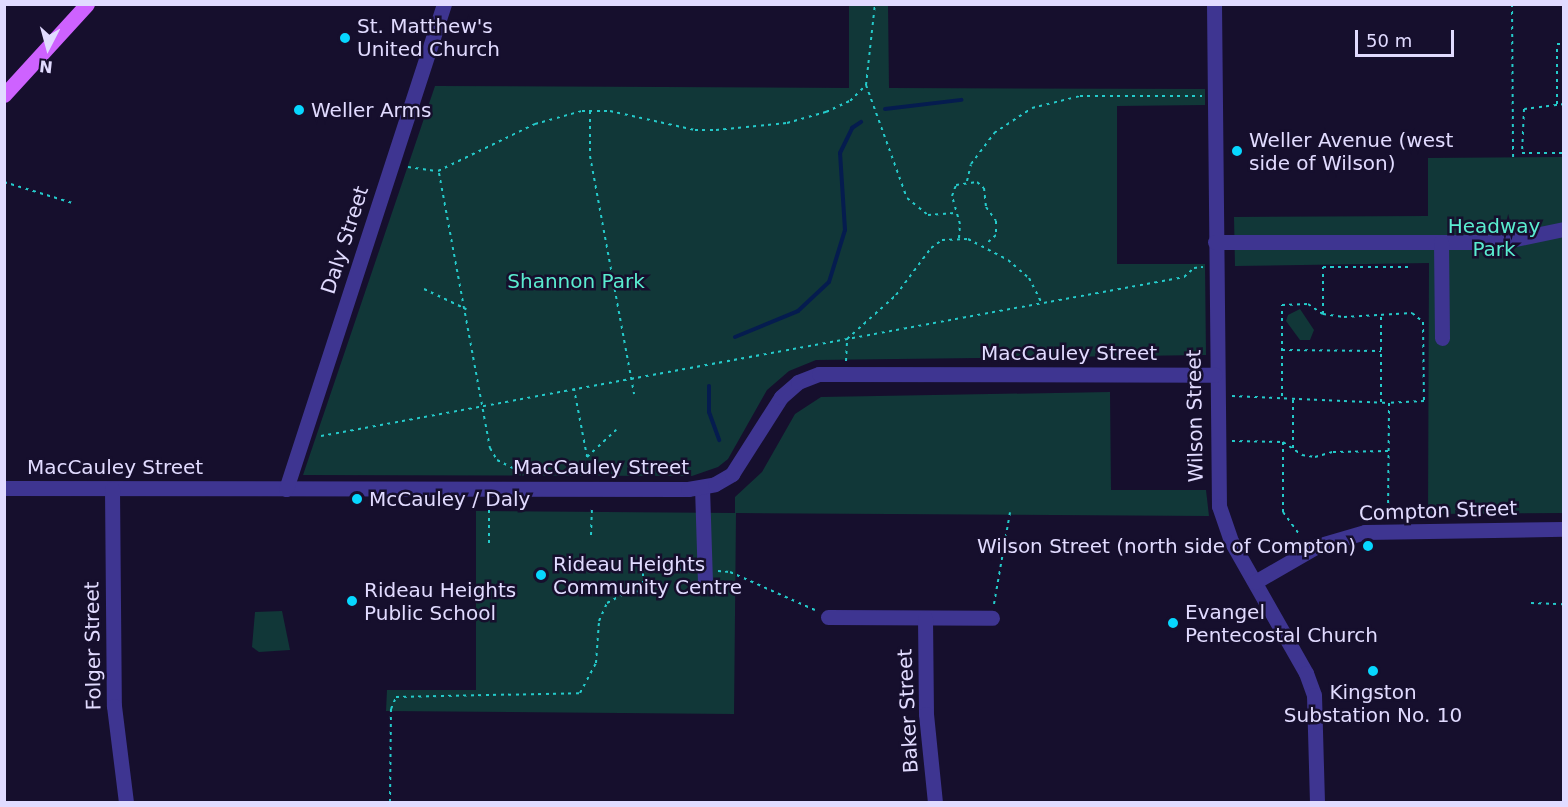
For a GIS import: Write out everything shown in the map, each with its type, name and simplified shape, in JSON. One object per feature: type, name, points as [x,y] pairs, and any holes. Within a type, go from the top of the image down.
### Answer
[{"type":"main road","points":[[4,95],[87,4]]},
{"type":"main road","points":[[74,18],[96,4]]},
{"type":"street","name":"Daly Street","points":[[286,489],[444,4]]},
{"type":"street","name":"Wilson Street","points":[[1214,4],[1215,375],[1219,506],[1231,541],[1306,673],[1314,695],[1317,802]]},
{"type":"street","points":[[1215,243],[1522,240],[1563,228]]},
{"type":"street","points":[[1441,242],[1442,338]]},
{"type":"street","name":"MacCauley Street","points":[[4,488],[702,487],[732,474],[781,397],[798,382],[819,374],[1215,375]]},
{"type":"street","points":[[702,487],[705,577]]},
{"type":"street","name":"Folger Street","points":[[112,489],[114,706],[126,802]]},
{"type":"street","name":"Compton Street","points":[[1255,582],[1317,546],[1365,532],[1563,529]]},
{"type":"street","points":[[828,616],[992,618]]},
{"type":"street","name":"Baker Street","points":[[926,618],[926,721],[936,802]]},
{"type":"path","points":[[875,4],[866,85],[907,198],[928,215],[955,213]]},
{"type":"path","points":[[1512,4],[1513,157]]},
{"type":"path","points":[[1557,104],[1557,44],[1563,44]]},
{"type":"path","points":[[408,167],[438,171],[535,124],[590,111],[695,130],[757,127],[826,112],[850,101],[866,85]]},
{"type":"path","points":[[968,181],[971,164],[994,133],[1032,108],[1080,96],[1214,96]]},
{"type":"path","points":[[1563,104],[1529,107],[1522,111],[1522,153],[1563,153]]},
{"type":"path","points":[[590,111],[590,156],[634,394]]},
{"type":"path","points":[[438,171],[466,309],[490,448],[508,468],[590,472],[574,389]]},
{"type":"path","points":[[959,238],[960,224],[952,196],[956,185],[968,181],[984,188],[986,207],[996,221],[996,235],[985,245]]},
{"type":"path","points":[[4,182],[76,204]]},
{"type":"path","points":[[846,363],[847,339],[896,295],[931,248],[942,240],[959,238],[985,245],[1029,278],[1042,303]]},
{"type":"path","points":[[321,436],[1184,277],[1194,268],[1206,267]]},
{"type":"path","points":[[1323,314],[1323,267],[1409,267]]},
{"type":"path","points":[[424,289],[466,309]]},
{"type":"path","points":[[1232,396],[1282,396],[1389,403],[1424,401],[1425,335],[1423,322],[1412,313],[1381,317],[1323,314],[1308,304],[1282,305],[1282,396]]},
{"type":"path","points":[[1381,317],[1381,402]]},
{"type":"path","points":[[1282,350],[1381,351]]},
{"type":"path","points":[[1293,397],[1293,448]]},
{"type":"path","points":[[1388,518],[1389,403]]},
{"type":"path","points":[[587,457],[616,430]]},
{"type":"path","points":[[1232,441],[1283,442],[1315,457],[1333,452],[1389,451]]},
{"type":"path","points":[[1283,442],[1283,512],[1300,535]]},
{"type":"path","points":[[489,488],[489,545]]},
{"type":"path","points":[[591,535],[592,508]]},
{"type":"path","points":[[992,618],[1010,512]]},
{"type":"path","points":[[390,802],[391,709],[396,697],[580,693],[597,663],[599,621],[607,603],[628,592],[643,591],[643,570],[705,577],[730,572],[828,616]]},
{"type":"path","points":[[1531,603],[1563,604]]},
{"type":"green space","name":"Shannon Park","points":[[888,4],[889,88],[1205,89],[1205,105],[1117,106],[1117,264],[1205,264],[1206,355],[816,360],[789,371],[767,390],[728,459],[718,467],[692,476],[303,475],[435,86],[849,88],[849,5]]},
{"type":"green space","name":"Headway Park","points":[[1563,157],[1563,513],[1428,514],[1429,263],[1235,266],[1234,217],[1428,216],[1428,158]]},
{"type":"green space","points":[[1300,309],[1314,330],[1310,340],[1300,340],[1286,321],[1288,315]]},
{"type":"green space","points":[[1110,392],[1111,490],[1206,490],[1209,516],[736,513],[734,714],[386,711],[387,690],[476,690],[476,511],[735,513],[735,497],[762,472],[795,414],[821,397]]},
{"type":"green space","points":[[282,611],[290,650],[259,652],[252,647],[255,612]]},
{"type":"waterway","points":[[885,109],[961,100]]},
{"type":"waterway","points":[[735,337],[798,311],[829,282],[845,230],[840,153],[852,128],[861,122]]},
{"type":"waterway","points":[[709,386],[709,412],[719,440]]},
{"type":"place","name":"St. Matthew's United Church","points":[[345,38]]},
{"type":"place","name":"Weller Arms","points":[[299,110]]},
{"type":"place","name":"Weller Avenue (west side of Wilson)","points":[[1237,151]]},
{"type":"place","name":"McCauley / Daly","points":[[357,499]]},
{"type":"place","name":"Wilson Street (north side of Compton)","points":[[1368,546]]},
{"type":"place","name":"Rideau Heights Community Centre","points":[[541,575]]},
{"type":"place","name":"Rideau Heights Public School","points":[[352,601]]},
{"type":"place","name":"Evangel Pentecostal Church","points":[[1173,623]]},
{"type":"place","name":"Kingston Substation No. 10","points":[[1373,671]]}]
